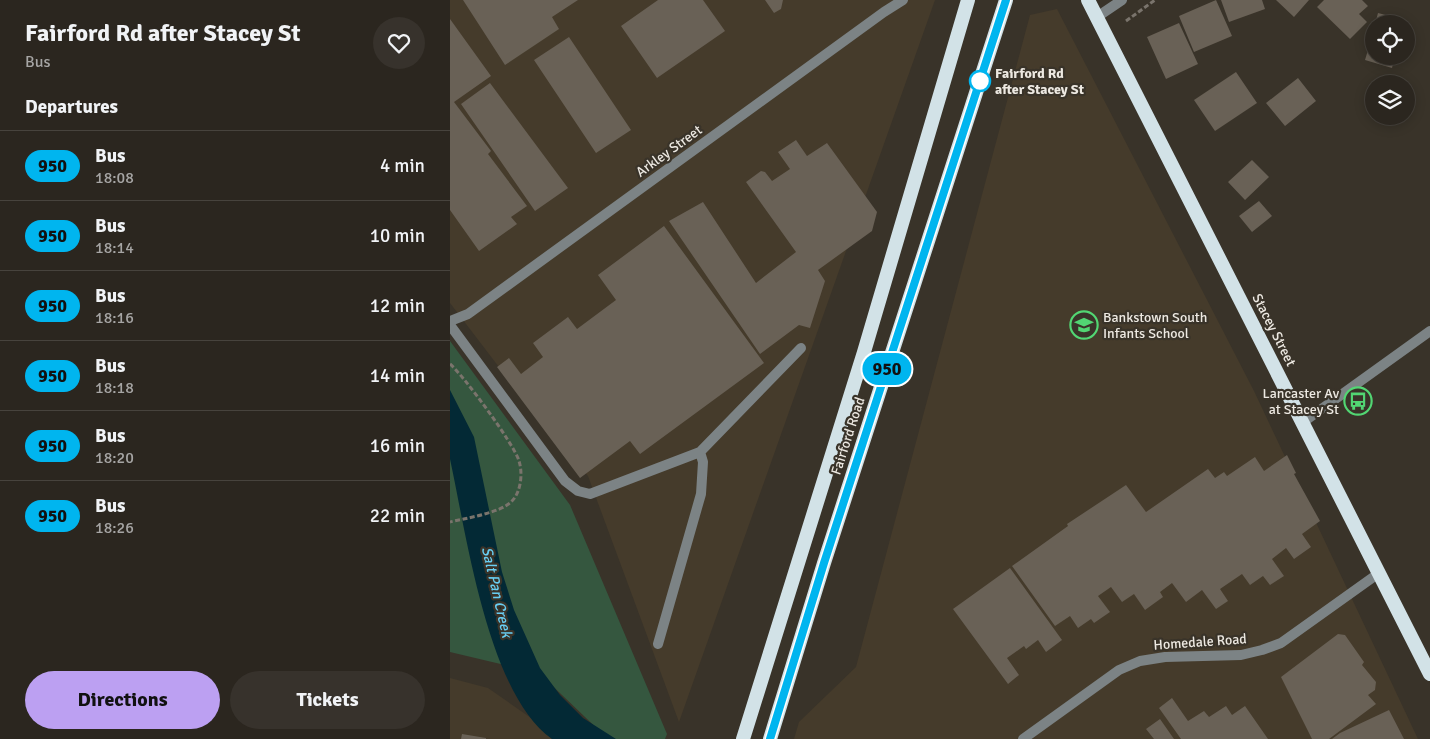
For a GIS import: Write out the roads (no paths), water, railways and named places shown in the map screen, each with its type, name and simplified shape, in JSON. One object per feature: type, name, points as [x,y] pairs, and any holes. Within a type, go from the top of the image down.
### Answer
[{"type":"highway","name":"Fairford Road","points":[[743,739],[864,352],[968,0]]},
{"type":"highway","name":"Stacey Street","points":[[1088,0],[1430,674]]},
{"type":"highway","name":"Fairford Road","points":[[770,739],[824,563],[1006,1]]},
{"type":"highway","points":[[732,739],[754,702]]},
{"type":"street","name":"Arkley Street","points":[[450,321],[468,314],[903,0]]},
{"type":"street","points":[[1097,18],[1122,0]]},
{"type":"street","points":[[450,325],[565,481],[578,491],[590,494],[700,452],[801,348]]},
{"type":"street","points":[[1302,423],[1430,331]]},
{"type":"street","points":[[658,644],[701,494],[703,462],[700,452]]},
{"type":"street","name":"Homedale Road","points":[[1023,739],[1119,670],[1140,661],[1165,657],[1242,655],[1281,643],[1379,573]]},
{"type":"water","name":"Salt Pan Creek","points":[[450,390],[474,437],[502,572],[514,610],[540,668],[560,695],[583,718],[616,739],[552,739],[530,717],[511,687],[496,650],[472,568],[450,459]]},
{"type":"place","name":"Fairford Rd after Stacey St","points":[[980,81]]},
{"type":"place","name":"Bankstown South Infants School","points":[[1084,325]]},
{"type":"place","name":"Lancaster Av at Stacey St","points":[[1358,401]]}]
